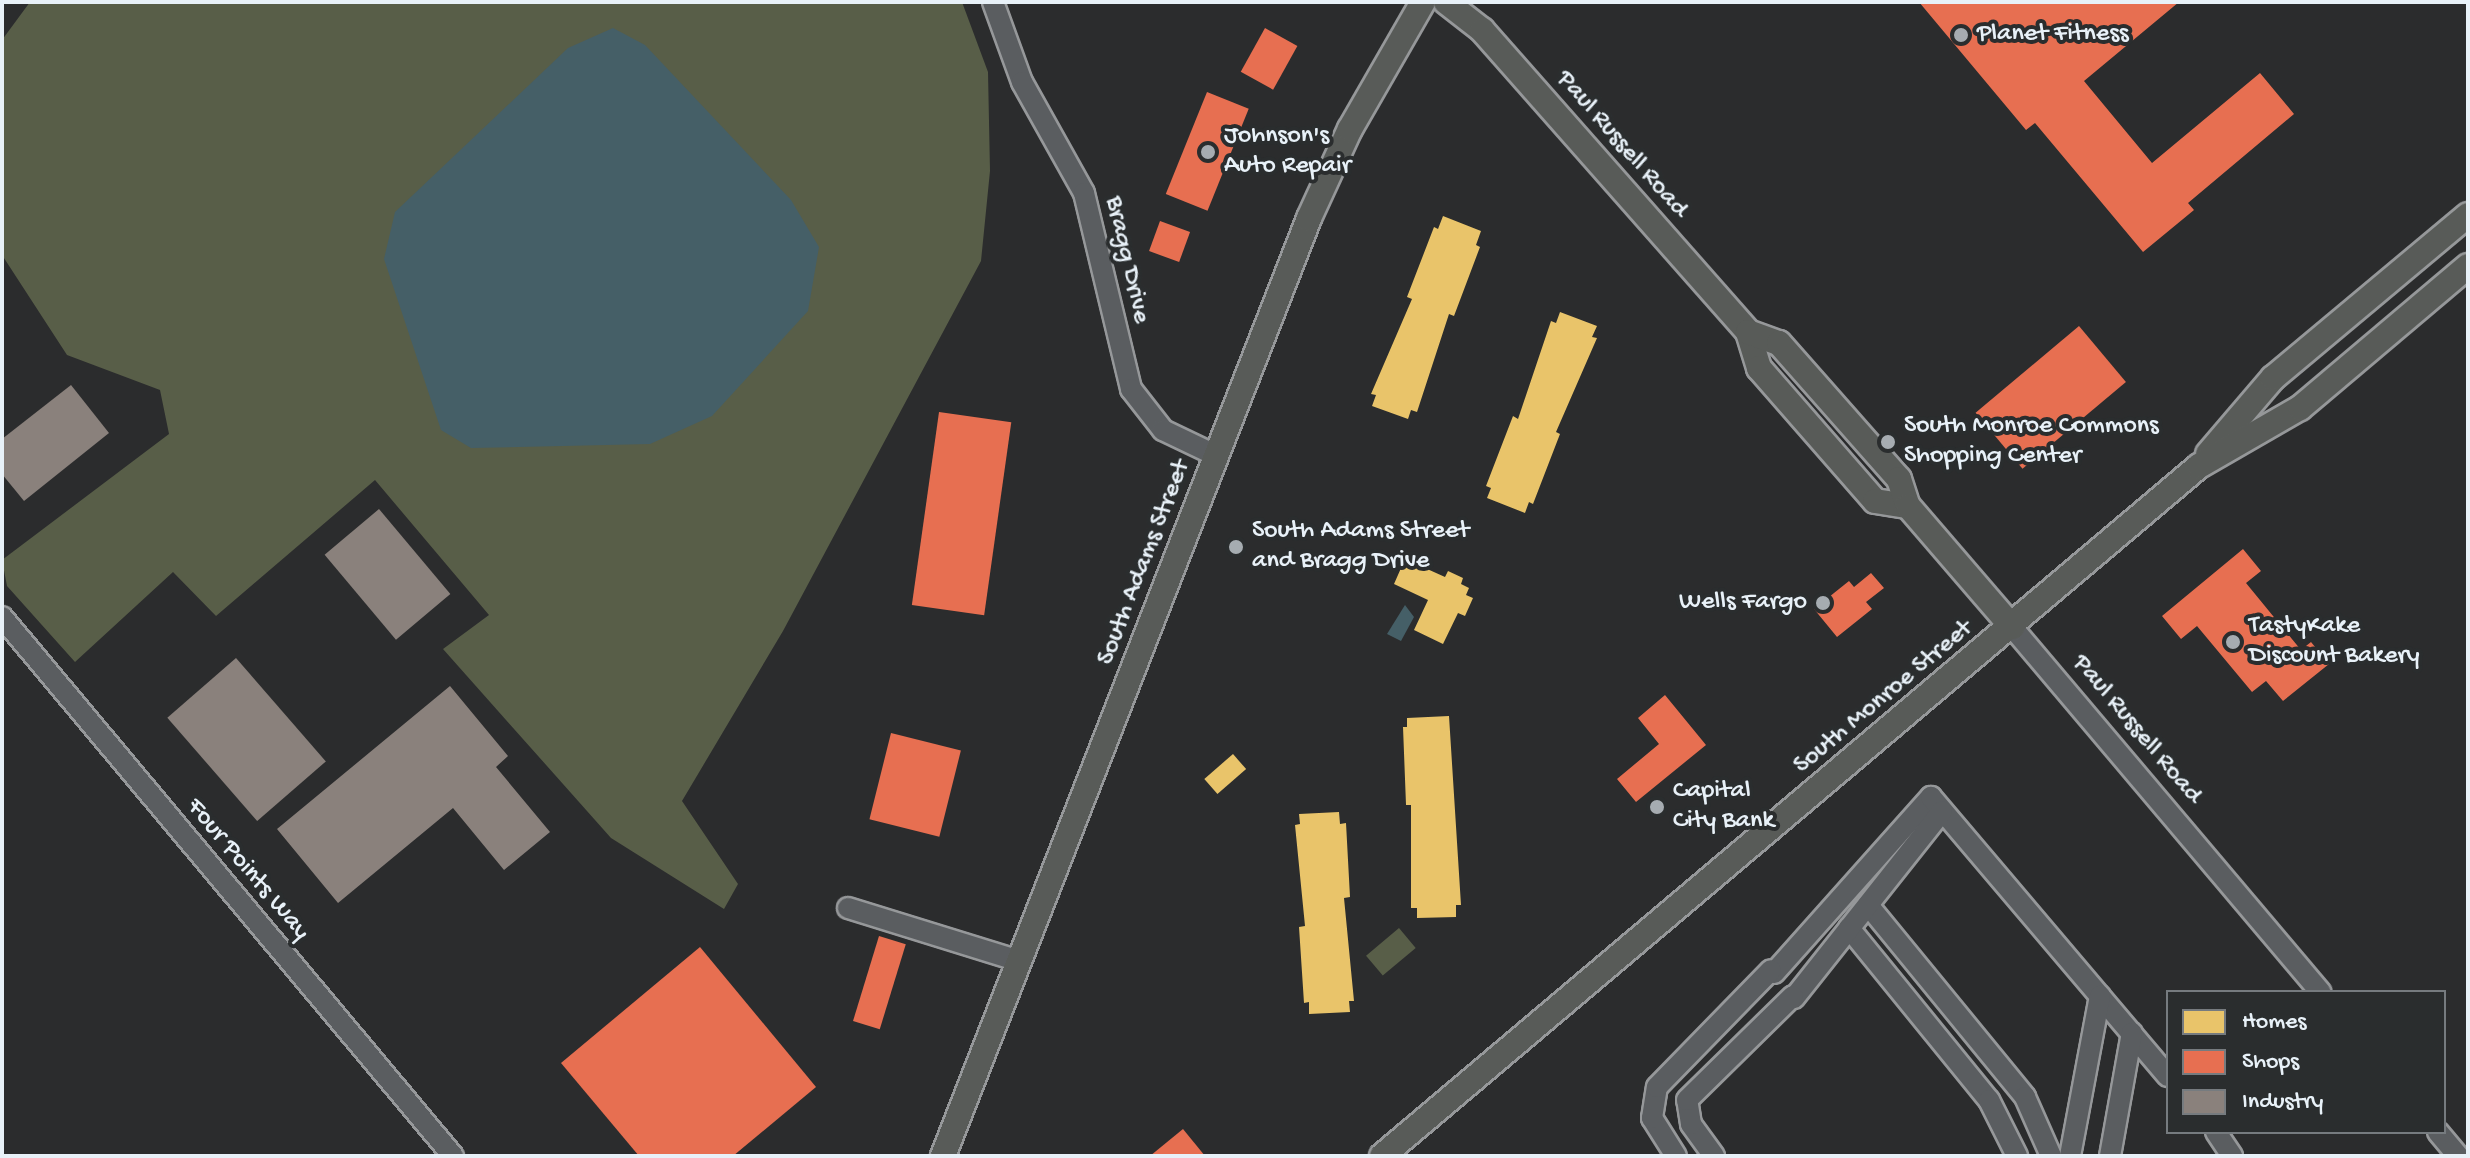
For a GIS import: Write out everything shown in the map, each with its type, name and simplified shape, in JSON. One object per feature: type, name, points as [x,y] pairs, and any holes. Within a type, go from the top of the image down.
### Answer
[{"type":"main road","name":"South Adams Street","points":[[943,1156],[1326,180],[1423,2]]},
{"type":"main road","name":"Paul Russell Road","points":[[1446,2],[1482,30],[1748,332],[1779,343],[1899,479],[1908,506],[2012,627]]},
{"type":"main road","name":"South Monroe Street","points":[[1382,1156],[2199,466],[2262,388],[2468,215]]},
{"type":"main road","name":"South Monroe Street","points":[[2199,466],[2300,408],[2468,266]]},
{"type":"main road","points":[[2346,368],[2339,348],[2349,314]]},
{"type":"street","name":"Bragg Drive","points":[[993,2],[1022,82],[1084,193],[1123,367],[1137,401],[1163,430],[1217,456]]},
{"type":"street","name":"Four Points Way","points":[[2,617],[453,1156]]},
{"type":"street","name":"Paul Russell Road","points":[[2012,627],[2318,990]]},
{"type":"street","points":[[1676,1156],[1652,1118],[1657,1087],[1772,972],[1931,797],[2166,1074]]},
{"type":"street","points":[[1714,1156],[1691,1124],[1687,1100],[1794,997],[1942,811]]},
{"type":"street","points":[[1868,905],[2025,1097],[2051,1156]]},
{"type":"street","points":[[848,908],[1019,961]]},
{"type":"street","points":[[1849,928],[1989,1100],[2017,1156]]},
{"type":"street","points":[[2070,1156],[2100,996]]},
{"type":"street","points":[[2110,1156],[2132,1033]]},
{"type":"street","points":[[2217,1134],[2232,1156]]},
{"type":"street","points":[[2440,1134],[2458,1156]]},
{"type":"green space","points":[[30,2],[962,2],[988,72],[990,171],[981,261],[783,631],[682,801],[738,884],[724,909],[611,838],[443,649],[489,615],[375,480],[216,616],[173,572],[75,662],[7,586],[2,560],[169,434],[160,390],[67,355],[2,255],[2,40]]},
{"type":"green space","points":[[1399,928],[1416,948],[1383,976],[1366,956]]},
{"type":"water","points":[[613,28],[645,45],[791,200],[819,247],[808,311],[712,416],[650,444],[471,448],[441,430],[384,259],[395,212],[568,48]]},
{"type":"water","points":[[1405,605],[1414,617],[1401,641],[1387,634]]},
{"type":"building: Homes","points":[[1443,216],[1481,231],[1476,245],[1480,247],[1454,316],[1449,314],[1417,412],[1411,410],[1408,419],[1372,406],[1376,395],[1371,394],[1412,299],[1407,297],[1434,227],[1438,229]]},
{"type":"building: Homes","points":[[1560,312],[1597,326],[1592,337],[1597,338],[1556,432],[1560,434],[1533,504],[1529,502],[1525,513],[1487,498],[1491,488],[1486,486],[1513,416],[1518,419],[1551,321],[1556,323]]},
{"type":"building: Homes","points":[[1405,559],[1445,577],[1448,571],[1463,578],[1461,584],[1469,588],[1466,595],[1473,598],[1465,616],[1458,613],[1443,644],[1414,630],[1428,600],[1394,584]]},
{"type":"building: Homes","points":[[1449,716],[1461,905],[1456,905],[1456,917],[1417,918],[1417,908],[1411,908],[1411,805],[1406,805],[1403,727],[1407,727],[1407,718]]},
{"type":"building: Homes","points":[[1233,754],[1246,769],[1217,794],[1204,779]]},
{"type":"building: Homes","points":[[1339,812],[1340,824],[1346,823],[1350,897],[1344,898],[1354,1001],[1349,1001],[1350,1012],[1309,1014],[1309,1002],[1304,1003],[1299,927],[1305,926],[1295,825],[1300,824],[1299,814]]},
{"type":"building: Shops","points":[[1919,2],[2179,2],[2084,81],[2152,163],[2260,73],[2294,114],[2188,203],[2194,210],[2143,252],[2035,123],[2026,130]]},
{"type":"building: Shops","points":[[1265,28],[1297,46],[1273,90],[1241,72]]},
{"type":"building: Shops","name":"Johnson's Auto Repair","points":[[1207,92],[1249,109],[1208,211],[1166,194]]},
{"type":"building: Shops","points":[[1160,221],[1190,232],[1179,262],[1149,251]]},
{"type":"building: Shops","points":[[2079,326],[2126,382],[2023,469],[1976,413]]},
{"type":"building: Shops","points":[[939,412],[1011,422],[984,615],[912,605]]},
{"type":"building: Shops","points":[[2243,549],[2261,571],[2246,583],[2301,650],[2311,642],[2329,664],[2283,701],[2266,681],[2252,692],[2197,626],[2181,639],[2162,616]]},
{"type":"building: Shops","points":[[1871,573],[1884,588],[1866,602],[1872,609],[1837,637],[1814,609],[1849,581],[1854,587]]},
{"type":"building: Shops","points":[[1665,695],[1706,745],[1636,802],[1617,779],[1659,744],[1638,718]]},
{"type":"building: Shops","points":[[891,733],[961,750],[939,837],[869,819]]},
{"type":"building: Shops","points":[[879,936],[906,944],[880,1029],[853,1021]]},
{"type":"building: Shops","points":[[700,947],[816,1087],[733,1156],[639,1156],[561,1063]]},
{"type":"building: Shops","points":[[1183,1129],[1205,1156],[1150,1156]]},
{"type":"building: Industry","points":[[71,385],[109,433],[24,501],[2,474],[2,439]]},
{"type":"building: Industry","points":[[379,509],[450,594],[396,640],[325,555]]},
{"type":"building: Industry","points":[[236,658],[326,761],[257,821],[167,718]]},
{"type":"building: Industry","points":[[450,686],[508,756],[496,767],[550,832],[504,870],[453,808],[338,903],[277,829]]},
{"type":"place","name":"Planet Fitness","points":[[1961,35]]},
{"type":"place","name":"Johnson's Auto Repair","points":[[1208,152]]},
{"type":"place","name":"South Monroe Commons Shopping Center","points":[[1888,442]]},
{"type":"place","name":"South Adams Street and Bragg Drive","points":[[1236,547]]},
{"type":"place","name":"Wells Fargo","points":[[1823,603]]},
{"type":"place","name":"TastyKake Discount Bakery","points":[[2233,642]]},
{"type":"place","name":"Capital City Bank","points":[[1657,807]]}]
